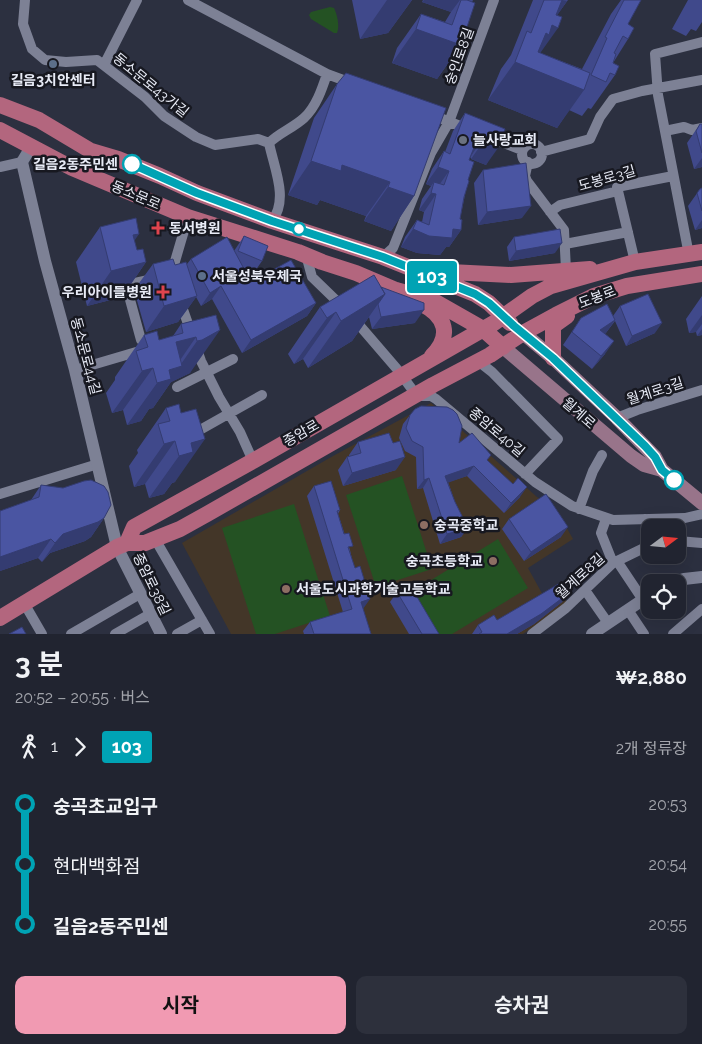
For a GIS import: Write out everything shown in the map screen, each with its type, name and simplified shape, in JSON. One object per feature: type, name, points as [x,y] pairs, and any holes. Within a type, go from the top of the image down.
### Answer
[{"type":"main road","name":"동소문로","points":[[0,106],[39,120],[91,151],[118,159],[197,193],[272,221],[383,257],[475,294],[489,303],[523,333]]},
{"type":"main road","name":"동소문로","points":[[0,130],[72,168],[188,216],[306,255],[396,290],[432,300],[483,329],[503,347]]},
{"type":"main road","name":"도봉로","points":[[483,329],[532,296],[551,286],[634,262],[696,254]]},
{"type":"main road","points":[[414,270],[511,275],[614,267]]},
{"type":"main road","name":"도봉로","points":[[503,347],[523,333],[594,296],[627,286],[702,274]]},
{"type":"main road","points":[[553,358],[552,326],[585,306],[627,286]]},
{"type":"main road","points":[[396,290],[433,309],[440,319],[443,326],[444,340],[439,350],[430,359]]},
{"type":"main road","name":"종암로","points":[[122,545],[134,527],[483,329]]},
{"type":"main road","name":"월계로","points":[[523,333],[553,358],[617,418],[655,457],[662,470],[702,503]]},
{"type":"main road","name":"종암로","points":[[0,618],[122,545],[145,543],[207,514],[503,347]]},
{"type":"main road","name":"월계로","points":[[503,347],[631,456],[644,465],[662,470]]},
{"type":"street","points":[[25,0],[23,24],[32,49],[45,60],[66,62],[101,62],[137,0]]},
{"type":"street","points":[[188,0],[327,74],[362,87]]},
{"type":"street","name":"숭인로8길","points":[[383,257],[393,248],[431,154],[449,122],[494,0]]},
{"type":"street","points":[[696,254],[673,176],[657,89],[655,54],[702,42]]},
{"type":"street","name":"동소문로43가길","points":[[101,62],[145,97],[164,116],[196,138],[215,145],[258,139],[268,144]]},
{"type":"street","points":[[272,221],[279,213],[281,193],[268,144],[304,118],[318,98],[327,74]]},
{"type":"street","points":[[542,152],[590,139],[600,117],[613,99],[702,80]]},
{"type":"street","points":[[423,112],[522,150]]},
{"type":"street","points":[[665,131],[684,127],[692,130],[702,128]]},
{"type":"street","points":[[522,150],[532,144],[540,148],[542,152]]},
{"type":"street","points":[[0,166],[22,162],[31,146]]},
{"type":"street","points":[[522,150],[523,156],[528,162]]},
{"type":"street","points":[[528,162],[536,162],[542,156],[542,152]]},
{"type":"street","name":"동소문로44길","points":[[22,162],[98,464],[122,545]]},
{"type":"street","points":[[528,162],[525,176],[527,181],[564,230],[566,270]]},
{"type":"street","name":"도봉로3길","points":[[550,212],[560,205],[618,191],[617,187],[673,176]]},
{"type":"street","points":[[618,191],[634,262]]},
{"type":"street","points":[[188,216],[174,283],[187,338],[240,432],[253,461]]},
{"type":"street","points":[[565,244],[628,232]]},
{"type":"street","points":[[306,255],[312,277],[345,308],[417,396]]},
{"type":"street","points":[[141,340],[124,286],[174,283]]},
{"type":"street","points":[[75,370],[156,347]]},
{"type":"street","points":[[177,387],[233,359]]},
{"type":"street","points":[[478,362],[492,372],[558,439],[525,474]]},
{"type":"street","name":"월계로3길","points":[[617,418],[702,390]]},
{"type":"street","points":[[191,435],[262,395]]},
{"type":"street","name":"종암로40길","points":[[417,396],[431,396],[436,399],[525,474],[572,506],[606,519],[641,519]]},
{"type":"street","points":[[579,509],[593,471],[602,454]]},
{"type":"street","points":[[0,494],[98,464]]},
{"type":"street","name":"종암로40길","points":[[645,519],[685,518],[702,514]]},
{"type":"street","points":[[606,519],[601,533],[615,562],[641,592]]},
{"type":"street","points":[[155,539],[210,634]]},
{"type":"street","points":[[686,542],[702,543]]},
{"type":"street","name":"종암로38길","points":[[122,545],[140,594],[161,634]]},
{"type":"street","name":"월계로8길","points":[[532,634],[615,562],[641,549]]},
{"type":"street","points":[[686,579],[702,577]]},
{"type":"street","points":[[585,590],[608,624]]},
{"type":"street","points":[[71,634],[140,594]]},
{"type":"street","points":[[593,634],[641,601]]},
{"type":"street","points":[[24,603],[42,634]]},
{"type":"street","points":[[628,610],[644,634]]},
{"type":"street","points":[[673,634],[702,610]]},
{"type":"street","points":[[115,634],[150,614]]},
{"type":"street","points":[[176,634],[202,620]]},
{"type":"shaded area","points":[[431,403],[537,497],[555,507],[573,539],[528,568],[544,597],[559,589],[568,604],[523,634],[231,634],[182,543],[333,456]]},
{"type":"green space","points":[[330,7],[334,8],[337,17],[337,33],[311,19],[309,15],[311,12]]},
{"type":"green space","points":[[402,476],[432,569],[376,587],[346,495]]},
{"type":"green space","points":[[294,504],[330,616],[275,634],[256,634],[222,528]]},
{"type":"green space","points":[[498,539],[528,588],[452,634],[435,634],[410,593]]},
{"type":"building","points":[[461,0],[475,3],[461,45],[416,29],[421,14],[452,25]]},
{"type":"building","points":[[544,0],[562,0],[556,15],[562,17],[558,28],[552,25],[549,35],[546,33],[538,52],[590,73],[584,90],[515,62],[527,31],[531,33]]},
{"type":"building","points":[[624,0],[641,0],[628,24],[634,28],[628,39],[623,36],[614,53],[616,54],[613,63],[619,66],[615,75],[610,73],[606,82],[591,75],[607,38],[605,37]]},
{"type":"building","points":[[346,73],[446,108],[414,196],[388,187],[390,182],[342,165],[341,171],[311,161],[337,84]]},
{"type":"building","points":[[465,113],[505,129],[498,148],[483,142],[482,138],[481,141],[477,140],[469,160],[474,162],[464,197],[460,219],[462,220],[461,230],[453,229],[452,238],[429,236],[413,229],[417,220],[429,225],[436,194],[431,193],[434,182],[444,185],[449,171],[438,167],[444,151],[450,154]]},
{"type":"building","points":[[700,124],[702,124],[702,153],[696,131]]},
{"type":"building","points":[[526,163],[531,206],[487,212],[483,170]]},
{"type":"building","points":[[702,188],[702,211],[697,193]]},
{"type":"building","points":[[136,218],[139,234],[133,235],[137,250],[143,249],[146,262],[111,271],[100,227]]},
{"type":"building","points":[[560,229],[562,243],[516,251],[514,237]]},
{"type":"building","points":[[244,236],[268,246],[262,261],[238,251]]},
{"type":"building","points":[[227,237],[251,282],[291,260],[316,303],[251,340],[221,286],[210,293],[191,259]]},
{"type":"building","points":[[173,259],[175,265],[186,262],[197,296],[164,306],[153,264]]},
{"type":"building","points":[[374,275],[385,294],[341,321],[336,312],[327,318],[320,307]]},
{"type":"building","points":[[381,287],[424,303],[424,310],[381,317],[378,304],[385,294]]},
{"type":"building","points":[[648,294],[662,323],[632,336],[620,306]]},
{"type":"building","points":[[607,304],[615,320],[600,330],[614,341],[601,356],[572,332],[581,318]]},
{"type":"building","points":[[216,315],[220,330],[202,340],[197,341],[196,337],[176,342],[182,366],[169,370],[171,379],[157,383],[153,368],[142,371],[136,351],[148,347],[144,335],[157,331],[159,340],[183,333],[181,324]]},
{"type":"building","points":[[179,404],[181,413],[196,409],[205,439],[191,443],[193,452],[179,456],[175,441],[164,444],[158,424],[170,421],[166,408]]},
{"type":"building","points":[[421,406],[447,407],[453,410],[457,414],[462,426],[459,443],[472,433],[491,455],[487,460],[513,484],[518,478],[527,487],[511,503],[474,466],[445,476],[468,528],[447,534],[429,478],[424,480],[423,447],[412,441],[406,428],[410,415]]},
{"type":"building","points":[[389,433],[393,443],[400,441],[405,457],[352,473],[347,457],[361,453],[358,442]]},
{"type":"building","points":[[91,480],[104,486],[108,492],[111,505],[104,518],[98,522],[63,534],[55,543],[51,539],[0,557],[0,511],[39,497],[41,485],[63,488]]},
{"type":"building","points":[[331,481],[340,510],[337,511],[344,534],[349,533],[353,546],[348,547],[355,568],[360,566],[370,599],[361,602],[371,634],[314,634],[310,622],[352,609],[314,486]]},
{"type":"building","points":[[546,494],[568,527],[531,552],[509,519]]},
{"type":"building","points":[[562,582],[569,593],[541,614],[507,634],[479,634],[482,632],[478,625],[494,615],[497,620]]},
{"type":"building","points":[[410,585],[439,634],[422,634],[397,592]]},
{"type":"building","points":[[22,627],[26,634],[9,634]]},
{"type":"bus line","name":"103","points":[[132,164],[197,193],[272,221],[383,257],[475,294],[489,303],[553,358],[645,446],[655,457],[662,470],[674,480]]},
{"type":"place","name":"길음3치안센터","points":[[53,64]]},
{"type":"place","name":"늘사랑교회","points":[[463,140]]},
{"type":"place","name":"길음2동주민센","points":[[132,164]]},
{"type":"place","name":"동서병원","points":[[158,228]]},
{"type":"place","name":"서울성북우체국","points":[[202,276]]},
{"type":"place","name":"우리아이들병원","points":[[163,292]]},
{"type":"place","name":"숭곡중학교","points":[[424,525]]},
{"type":"place","name":"숭곡초등학교","points":[[493,561]]},
{"type":"place","name":"서울도시과학기술고등학교","points":[[286,589]]}]
